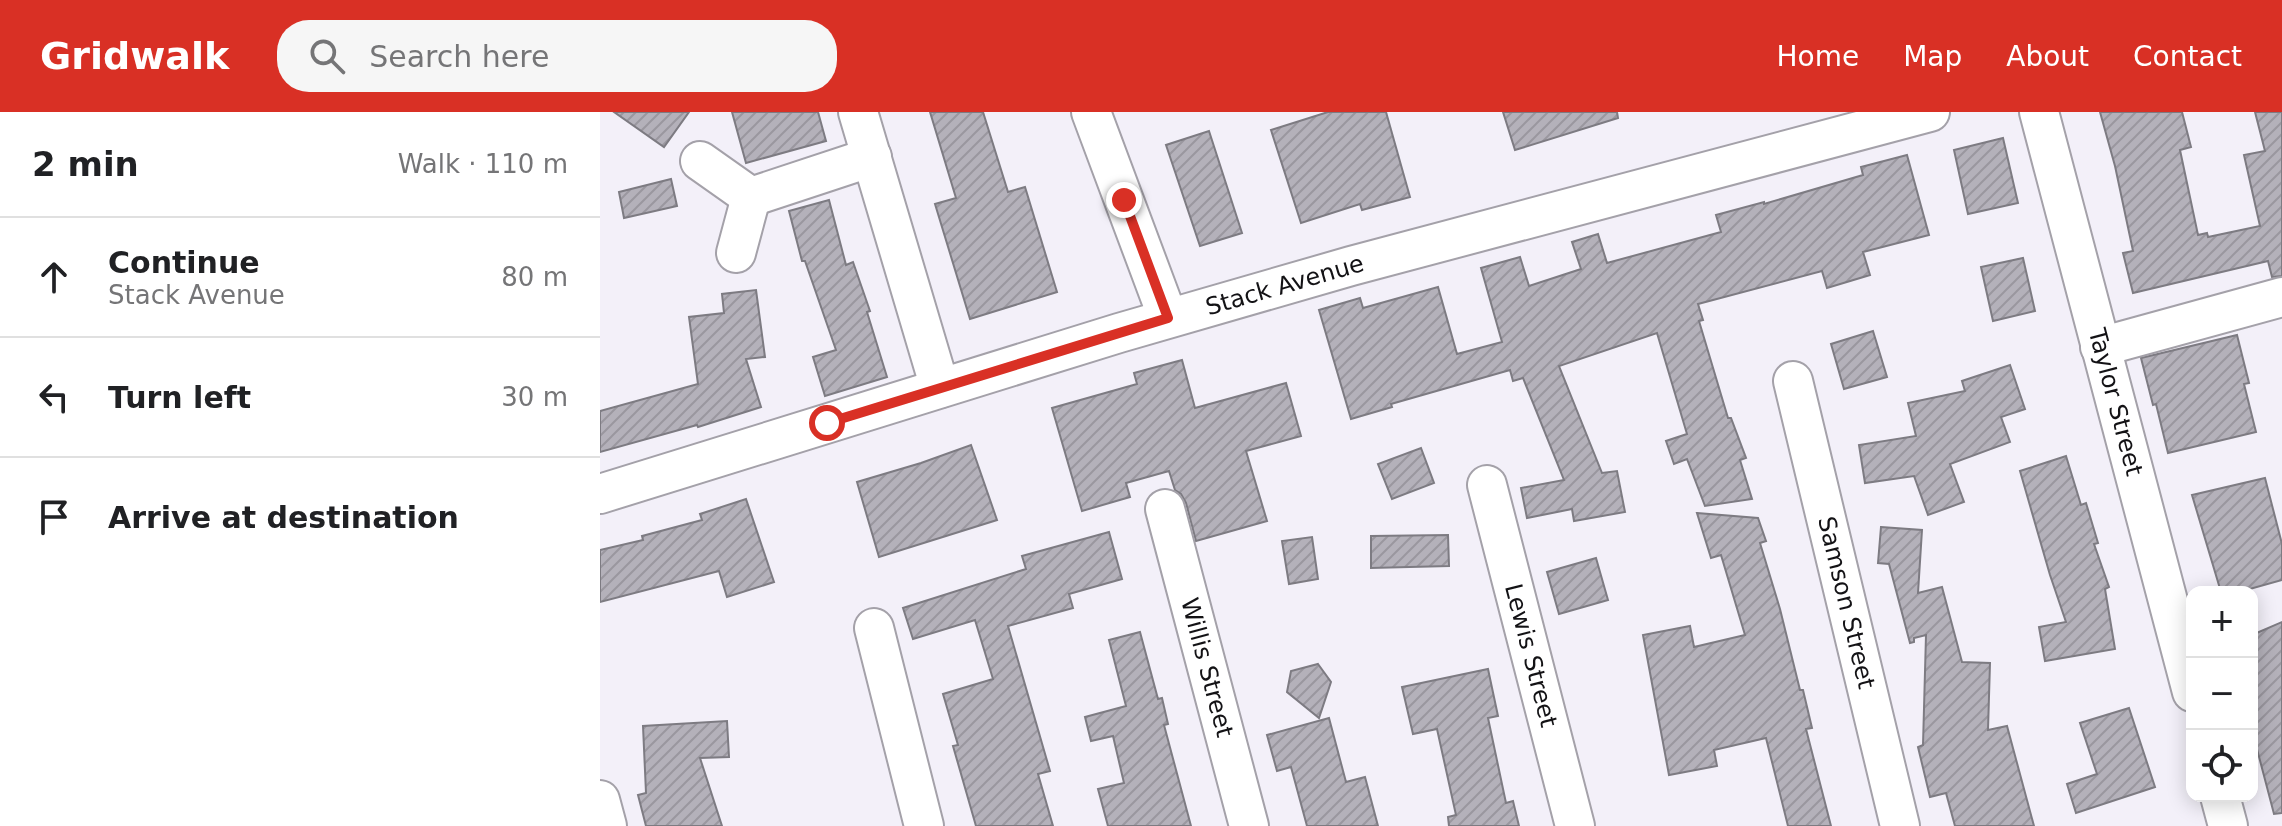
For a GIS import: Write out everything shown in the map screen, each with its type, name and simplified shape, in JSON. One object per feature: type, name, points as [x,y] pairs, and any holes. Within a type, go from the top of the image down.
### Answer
[{"type":"street","points":[[858,112],[940,388]]},
{"type":"street","points":[[1091,112],[1168,318]]},
{"type":"street","name":"Stack Avenue","points":[[600,494],[1168,318],[1351,266],[1930,112]]},
{"type":"street","name":"Taylor Street","points":[[2039,112],[2186,670]]},
{"type":"street","points":[[751,197],[872,157]]},
{"type":"street","points":[[700,161],[751,197]]},
{"type":"street","points":[[736,253],[751,197]]},
{"type":"street","points":[[2100,347],[2282,297]]},
{"type":"street","name":"Samson Street","points":[[1793,381],[1900,826]]},
{"type":"street","name":"Lewis Street","points":[[1487,485],[1575,826]]},
{"type":"street","name":"Willis Street","points":[[1165,509],[1249,826]]},
{"type":"street","points":[[874,628],[924,826]]},
{"type":"street","points":[[600,800],[607,826]]},
{"type":"street","points":[[2222,802],[2228,826]]},
{"type":"building","points":[[614,112],[689,112],[664,147]]},
{"type":"building","points":[[732,112],[818,112],[826,141],[746,163]]},
{"type":"building","points":[[930,112],[983,112],[1008,192],[1025,187],[1057,292],[970,319],[935,204],[956,198]]},
{"type":"building","points":[[1328,112],[1386,112],[1410,197],[1362,210],[1360,204],[1301,223],[1271,130]]},
{"type":"building","points":[[1503,112],[1617,112],[1618,118],[1515,150]]},
{"type":"building","points":[[2100,112],[2182,112],[2191,147],[2180,150],[2198,235],[2207,233],[2208,237],[2260,226],[2244,155],[2265,151],[2255,112],[2282,112],[2282,276],[2272,277],[2268,261],[2133,293],[2123,253],[2133,251]]},
{"type":"building","points":[[1209,131],[1242,233],[1200,246],[1166,145]]},
{"type":"building","points":[[2003,138],[2018,203],[1968,214],[1954,150]]},
{"type":"building","points":[[1907,155],[1929,235],[1863,252],[1870,275],[1827,288],[1822,271],[1698,304],[1703,320],[1699,321],[1728,418],[1731,418],[1746,458],[1740,460],[1752,499],[1705,506],[1687,459],[1674,464],[1666,441],[1687,434],[1657,333],[1559,366],[1602,473],[1617,471],[1625,512],[1574,521],[1572,509],[1527,518],[1521,488],[1564,480],[1523,378],[1513,381],[1510,370],[1391,404],[1392,407],[1351,419],[1319,310],[1360,298],[1363,308],[1438,287],[1457,354],[1502,342],[1481,268],[1520,257],[1529,286],[1581,269],[1572,242],[1598,234],[1607,263],[1721,232],[1716,215],[1863,175],[1861,167]]},
{"type":"building","points":[[671,179],[677,206],[624,218],[619,192]]},
{"type":"building","points":[[829,200],[846,265],[853,262],[870,311],[867,312],[887,377],[825,396],[813,357],[836,350],[805,261],[802,261],[789,211]]},
{"type":"building","points":[[2023,258],[2035,311],[1993,321],[1981,267]]},
{"type":"building","points":[[756,290],[765,357],[746,359],[761,407],[600,452],[600,411],[698,384],[689,317],[724,313],[722,294]]},
{"type":"building","points":[[1873,331],[1887,377],[1844,389],[1831,344]]},
{"type":"building","points":[[2237,335],[2249,383],[2244,384],[2256,432],[2168,453],[2141,358]]},
{"type":"building","points":[[1182,360],[1195,408],[1286,383],[1301,436],[1246,451],[1267,521],[1196,541],[1186,503],[1175,490],[1169,471],[1126,483],[1130,497],[1082,511],[1052,408],[1137,384],[1134,373]]},
{"type":"building","points":[[2010,365],[2025,409],[2001,417],[2010,442],[1950,464],[1964,502],[1928,515],[1914,476],[1865,483],[1859,445],[1916,436],[1908,403],[1965,391],[1962,381]]},
{"type":"building","points":[[971,445],[997,520],[879,557],[857,482]]},
{"type":"building","points":[[1421,448],[1434,483],[1392,499],[1378,464]]},
{"type":"building","points":[[2066,456],[2081,505],[2086,503],[2098,543],[2094,544],[2109,587],[2105,589],[2115,649],[2045,661],[2039,627],[2066,622],[2020,471]]},
{"type":"building","points":[[2265,478],[2282,544],[2282,580],[2258,587],[2219,586],[2192,495]]},
{"type":"building","points":[[746,499],[774,582],[727,597],[719,571],[600,602],[600,550],[643,540],[642,536],[702,520],[700,514]]},
{"type":"building","points":[[1697,513],[1758,518],[1766,541],[1760,543],[1800,690],[1803,690],[1812,728],[1806,729],[1831,826],[1788,826],[1766,738],[1714,750],[1717,766],[1669,775],[1643,635],[1690,626],[1694,647],[1745,635],[1721,555],[1711,558]]},
{"type":"building","points":[[1881,527],[1922,530],[1918,593],[1942,587],[1962,662],[1990,663],[1988,730],[2007,726],[2034,826],[1955,826],[1946,793],[1930,797],[1918,747],[1923,745],[1926,635],[1914,638],[1914,642],[1910,643],[1889,564],[1878,563]]},
{"type":"building","points":[[1109,532],[1122,579],[1069,594],[1073,608],[1008,626],[1050,771],[1038,774],[1053,826],[976,826],[953,746],[958,745],[943,694],[993,679],[975,620],[913,639],[903,608],[1026,569],[1022,556]]},
{"type":"building","points":[[1448,535],[1449,566],[1371,568],[1371,536]]},
{"type":"building","points":[[1312,537],[1318,579],[1289,584],[1282,541]]},
{"type":"building","points":[[1596,558],[1608,600],[1559,614],[1547,572]]},
{"type":"building","points":[[2282,622],[2282,813],[2274,814],[2258,753],[2258,632]]},
{"type":"building","points":[[1140,632],[1158,699],[1162,698],[1168,724],[1164,725],[1191,826],[1108,826],[1098,789],[1124,783],[1113,736],[1091,741],[1085,717],[1126,706],[1109,640]]},
{"type":"building","points":[[1318,664],[1331,682],[1319,718],[1287,692],[1291,671]]},
{"type":"building","points":[[1488,669],[1498,716],[1488,718],[1506,803],[1513,801],[1519,826],[1449,826],[1448,817],[1456,815],[1437,729],[1413,734],[1402,687]]},
{"type":"building","points":[[2129,708],[2155,787],[2076,813],[2067,784],[2097,774],[2080,723]]},
{"type":"building","points":[[1329,718],[1346,782],[1365,777],[1378,826],[1307,826],[1291,767],[1277,771],[1267,735]]},
{"type":"building","points":[[727,721],[729,757],[700,758],[722,826],[646,826],[638,795],[646,793],[643,726]]},
{"type":"route","points":[[827,423],[1168,318],[1124,200]]}]
